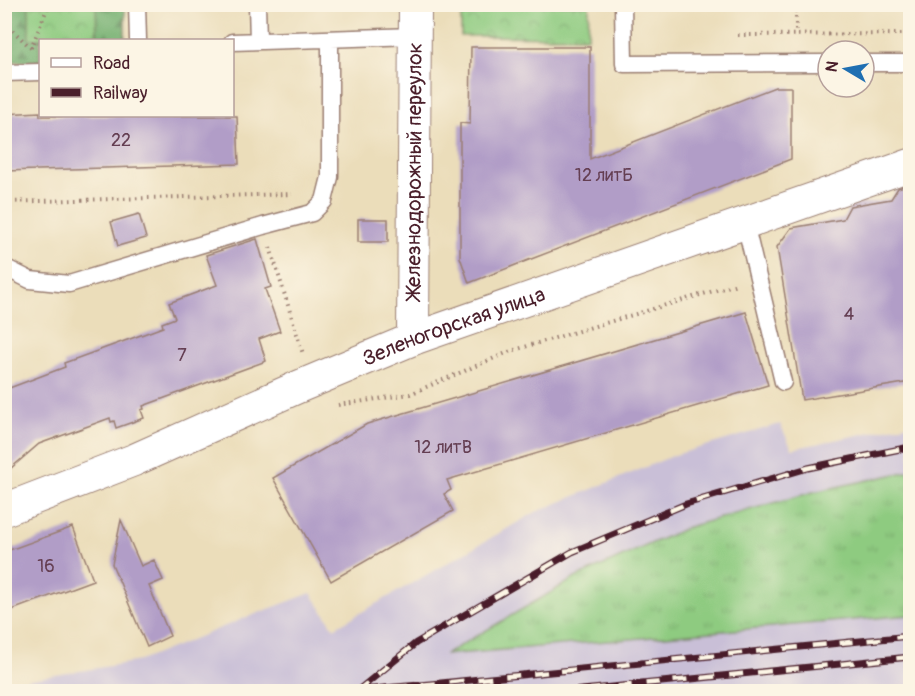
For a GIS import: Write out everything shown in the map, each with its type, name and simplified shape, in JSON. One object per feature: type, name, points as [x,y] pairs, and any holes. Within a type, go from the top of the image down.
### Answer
[{"type":"street","name":"Железнодорожный переулок","points":[[413,339],[415,4]]},
{"type":"street","name":"Зеленогорская улица","points":[[4,510],[134,460],[413,339],[910,165]]},
{"type":"lane","points":[[137,4],[138,39]]},
{"type":"lane","points":[[257,4],[258,41]]},
{"type":"lane","points":[[623,4],[624,64],[816,63]]},
{"type":"lane","points":[[234,42],[415,36]]},
{"type":"lane","points":[[4,267],[30,280],[69,284],[312,213],[324,201],[330,177],[330,39]]},
{"type":"lane","points":[[876,63],[910,63]]},
{"type":"lane","points":[[4,73],[37,72]]},
{"type":"lane","points":[[745,223],[783,382]]},
{"type":"path","points":[[31,48],[49,4]]},
{"type":"path","points":[[796,5],[797,17]]},
{"type":"path","points":[[4,22],[31,48],[37,72]]},
{"type":"path","points":[[738,35],[910,34]]},
{"type":"path","points":[[4,202],[326,193]]},
{"type":"path","points":[[263,226],[303,356]]},
{"type":"path","points":[[330,406],[410,394],[511,351],[738,284]]},
{"type":"shaded area","points":[[780,424],[792,449],[910,424],[910,691],[5,692],[5,682],[140,661],[311,593],[334,628],[536,512],[675,455]]},
{"type":"green space","points":[[4,5],[29,5],[29,39],[97,37],[96,5],[125,5],[124,39],[39,39],[39,61],[5,62]]},
{"type":"green space","points":[[29,5],[96,5],[97,37],[29,39]]},
{"type":"green space","points":[[461,5],[589,5],[588,37],[461,36]]},
{"type":"green space","points":[[910,471],[910,615],[444,655],[577,577],[688,527],[813,492]]},
{"type":"building","points":[[471,47],[590,47],[590,159],[775,87],[791,87],[791,159],[469,283],[460,257],[460,123],[470,124]]},
{"type":"building","points":[[39,112],[39,117],[237,116],[239,164],[4,171],[4,114]]},
{"type":"building","points":[[910,184],[910,382],[802,400],[777,247],[791,228],[843,219],[850,206],[891,199],[898,188]]},
{"type":"building","points":[[139,214],[146,238],[118,246],[111,222]]},
{"type":"building","points":[[358,219],[388,219],[388,242],[358,242]]},
{"type":"building","points":[[257,239],[271,287],[265,289],[280,331],[259,339],[266,361],[143,406],[144,409],[141,410],[144,418],[116,428],[114,421],[111,422],[110,418],[39,444],[4,474],[4,390],[65,367],[64,363],[163,327],[162,323],[175,318],[169,303],[217,285],[206,255]]},
{"type":"building","points":[[746,312],[768,385],[447,480],[451,490],[444,494],[453,511],[331,581],[273,478],[367,424]]},
{"type":"building","points":[[121,520],[141,566],[154,560],[163,580],[149,586],[170,636],[147,647],[112,564]]},
{"type":"building","points":[[73,527],[93,580],[4,613],[4,552]]},
{"type":"railway","points":[[356,692],[416,643],[572,552],[686,504],[808,468],[910,447]]},
{"type":"railway","points":[[338,692],[910,636]]},
{"type":"railway","points":[[562,692],[910,657]]}]
